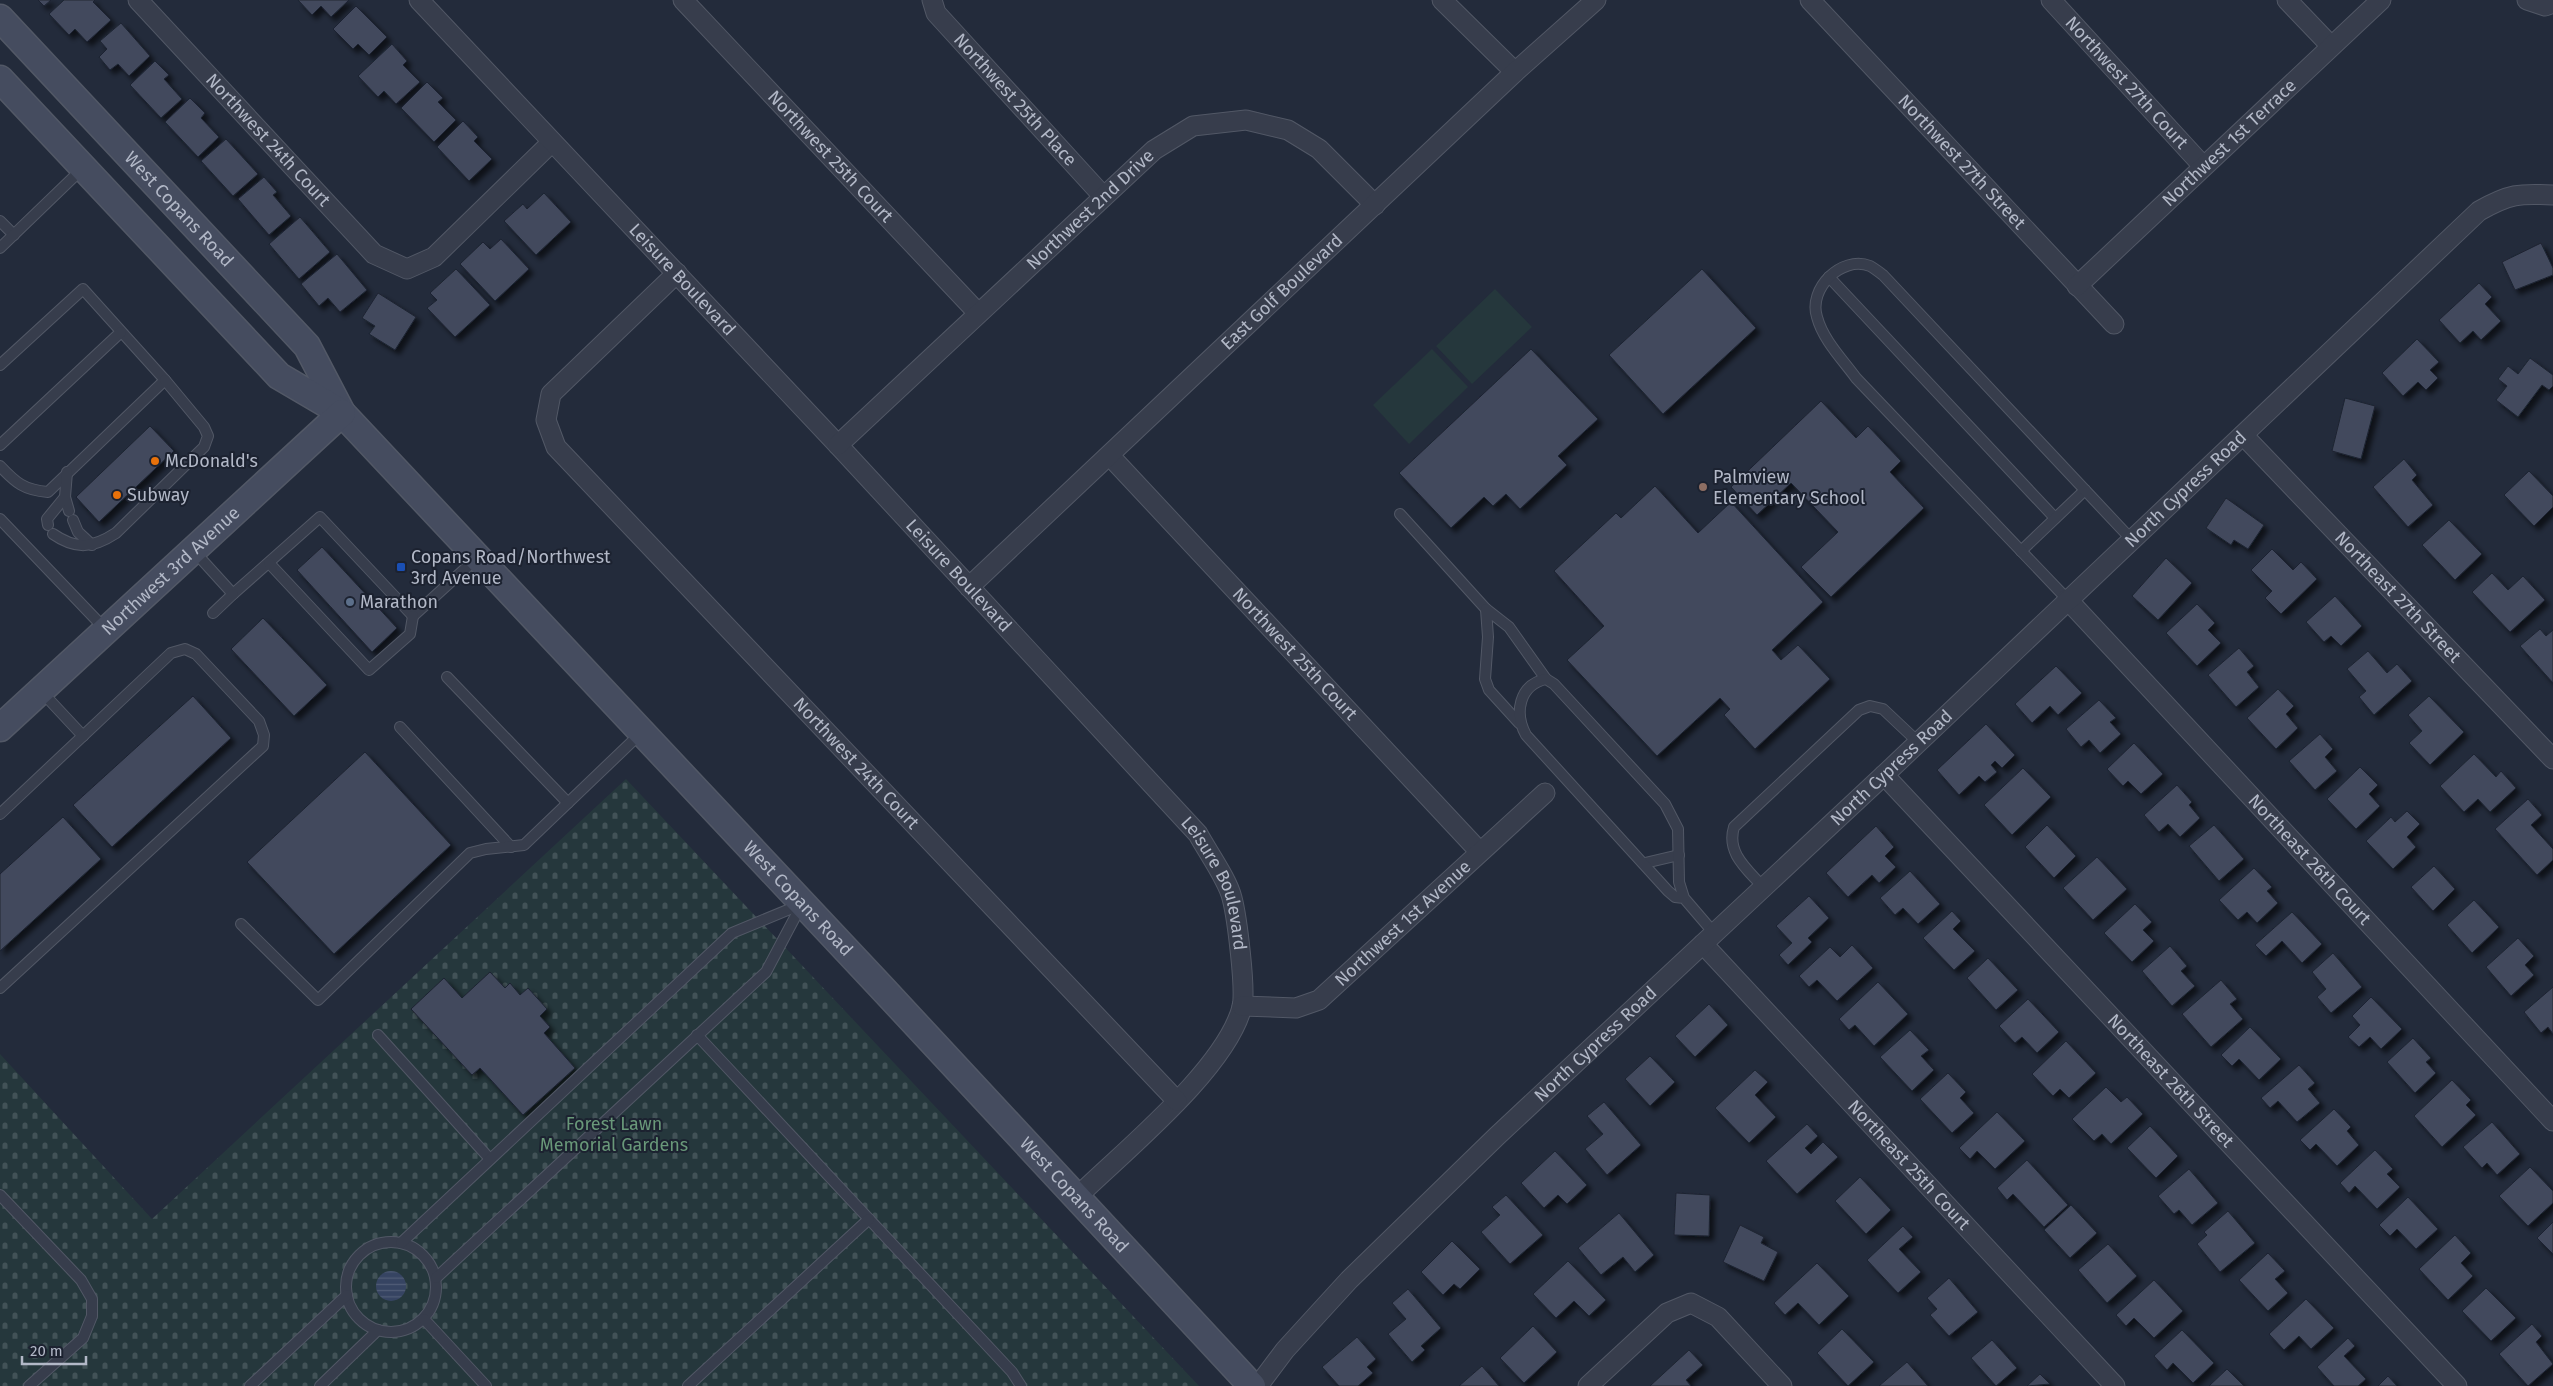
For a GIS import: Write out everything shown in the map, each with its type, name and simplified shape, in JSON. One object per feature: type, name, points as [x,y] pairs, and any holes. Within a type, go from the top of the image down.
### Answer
[{"type":"main road","name":"West Copans Road","points":[[0,18],[307,346],[342,413],[803,903],[1252,1386]]},
{"type":"main road","name":"West Copans Road","points":[[0,79],[279,376],[342,413]]},
{"type":"main road","name":"Northwest 3rd Avenue","points":[[0,728],[342,413]]},
{"type":"street","name":"Northwest 24th Court","points":[[138,0],[374,254],[407,268],[434,256],[552,142]]},
{"type":"street","name":"Leisure Boulevard","points":[[419,0],[838,445],[1198,834],[1232,896],[1241,956],[1242,1006],[1222,1050],[1177,1101],[1077,1197]]},
{"type":"street","name":"Northwest 25th Court","points":[[684,0],[978,313]]},
{"type":"street","name":"Northwest 25th Place","points":[[932,0],[936,13],[1103,196]]},
{"type":"street","points":[[1442,0],[1515,72]]},
{"type":"street","name":"East Golf Boulevard","points":[[969,587],[1515,72],[1596,0]]},
{"type":"street","name":"Northwest 27th Street","points":[[1810,0],[2114,324]]},
{"type":"street","name":"Northwest 27th Court","points":[[2051,0],[2203,166]]},
{"type":"street","points":[[2287,0],[2331,46]]},
{"type":"street","name":"Northwest 1st Terrace","points":[[2077,286],[2382,0]]},
{"type":"street","name":"Northwest 2nd Drive","points":[[838,445],[1154,150],[1193,126],[1246,120],[1288,130],[1319,149],[1375,205]]},
{"type":"street","name":"North Cypress Road","points":[[1258,1386],[1284,1350],[1349,1280],[1497,1136],[1884,775],[2067,599],[2480,211],[2503,198],[2524,193],[2553,195]]},
{"type":"street","name":"Northwest 24th Court","points":[[677,273],[551,394],[546,420],[556,447],[1177,1101]]},
{"type":"street","name":"Northeast 27th Street","points":[[2243,435],[2553,759]]},
{"type":"street","name":"Northwest 25th Court","points":[[1110,456],[1480,852]]},
{"type":"street","name":"Northeast 26th Court","points":[[2067,599],[2553,1121]]},
{"type":"street","name":"Northeast 26th Street","points":[[1884,775],[2458,1386]]},
{"type":"street","name":"Northwest 1st Avenue","points":[[1242,1006],[1296,1008],[1319,1000],[1545,793]]},
{"type":"street","name":"Northeast 25th Court","points":[[1708,938],[2115,1386]]},
{"type":"street","points":[[1588,1386],[1666,1313],[1691,1303],[1718,1317],[1782,1386]]},
{"type":"lane","points":[[0,248],[83,168]]},
{"type":"lane","points":[[0,221],[14,235]]},
{"type":"lane","points":[[2067,599],[1856,378],[1828,340],[1817,317],[1815,301],[1824,282],[1836,270],[1854,266],[1870,266],[1883,275],[2131,539]]},
{"type":"lane","points":[[1829,277],[2055,518]]},
{"type":"lane","points":[[0,365],[83,289],[165,380],[204,427],[208,436],[204,447],[116,533],[100,544],[92,546],[69,544],[50,530],[47,519],[65,497]]},
{"type":"lane","points":[[0,445],[121,332]]},
{"type":"lane","points":[[0,466],[15,482],[30,490],[48,492],[165,380]]},
{"type":"lane","points":[[67,472],[65,497],[71,515],[78,532],[92,546]]},
{"type":"lane","points":[[2021,551],[2085,490]]},
{"type":"lane","points":[[1400,514],[1486,609],[1509,626],[1546,679],[1561,691],[1665,804],[1678,829],[1679,882],[1684,898],[1708,938]]},
{"type":"lane","points":[[213,614],[320,517],[413,616]]},
{"type":"lane","points":[[0,519],[106,630]]},
{"type":"lane","points":[[193,550],[233,594]]},
{"type":"lane","points":[[270,563],[369,670],[410,634],[413,616],[477,557]]},
{"type":"lane","points":[[1486,609],[1488,637],[1484,679],[1489,690],[1519,723],[1526,735],[1645,863],[1668,891],[1675,896],[1684,898]]},
{"type":"lane","points":[[0,814],[171,653],[185,649],[203,660],[259,721],[264,735],[263,746],[0,988]]},
{"type":"lane","points":[[447,677],[568,802]]},
{"type":"lane","points":[[1519,723],[1521,702],[1526,693],[1537,682],[1546,679]]},
{"type":"lane","points":[[40,691],[82,736]]},
{"type":"lane","points":[[1763,888],[1732,849],[1731,838],[1734,827],[1859,710],[1870,706],[1883,709],[1918,742]]},
{"type":"lane","points":[[400,727],[511,847]]},
{"type":"lane","points":[[241,924],[318,1000],[470,853],[486,848],[524,845],[642,732]]},
{"type":"lane","points":[[1645,863],[1679,855]]},
{"type":"lane","points":[[436,1278],[766,972],[803,903]]},
{"type":"lane","points":[[401,1243],[732,933],[803,903]]},
{"type":"lane","points":[[378,1035],[490,1159]]},
{"type":"lane","points":[[698,1035],[1012,1372],[1021,1386]]},
{"type":"lane","points":[[0,1195],[81,1280],[92,1299],[92,1316],[83,1338],[29,1386]]},
{"type":"lane","points":[[688,1386],[869,1219]]},
{"type":"lane","points":[[393,1241],[408,1244],[422,1253],[431,1264],[436,1278],[434,1300],[424,1319],[412,1327],[398,1332],[369,1327],[358,1318],[349,1305],[346,1295],[346,1275],[353,1260],[364,1249],[378,1243],[393,1241]]},
{"type":"lane","points":[[250,1386],[346,1295]]},
{"type":"lane","points":[[424,1319],[486,1386]]},
{"type":"lane","points":[[320,1386],[378,1330]]},
{"type":"green space","points":[[1495,289],[1532,327],[1472,384],[1436,346]]},
{"type":"green space","points":[[1432,349],[1468,387],[1409,444],[1373,405]]},
{"type":"green space","name":"Forest Lawn Memorial Gardens","points":[[626,779],[1199,1386],[0,1386],[0,1054],[152,1219]]},
{"type":"water","points":[[391,1271],[397,1272],[405,1280],[405,1292],[397,1300],[391,1301],[385,1300],[377,1292],[376,1286],[377,1280],[385,1272]]},
{"type":"building","points":[[38,0],[51,0],[44,6]]},
{"type":"building","points":[[64,0],[95,0],[93,2],[111,20],[87,42],[75,29],[69,35],[49,14]]},
{"type":"building","points":[[298,0],[349,0],[331,17],[321,6],[312,15]]},
{"type":"building","points":[[356,6],[387,37],[369,55],[358,44],[353,49],[333,29]]},
{"type":"building","points":[[121,23],[150,56],[129,76],[118,64],[110,70],[99,57],[107,49],[100,41]]},
{"type":"building","points":[[392,44],[407,61],[403,65],[420,82],[396,104],[384,91],[378,97],[358,76]]},
{"type":"building","points":[[155,61],[169,75],[164,79],[182,99],[161,118],[130,85]]},
{"type":"building","points":[[427,82],[443,98],[438,102],[456,120],[434,142],[401,108]]},
{"type":"building","points":[[190,98],[205,113],[201,118],[219,137],[198,157],[165,122]]},
{"type":"building","points":[[463,121],[478,137],[474,141],[492,159],[469,181],[437,147]]},
{"type":"building","points":[[226,139],[258,174],[233,196],[201,161]]},
{"type":"building","points":[[264,177],[277,192],[273,195],[291,216],[269,235],[238,199]]},
{"type":"building","points":[[544,193],[571,222],[536,255],[504,221],[523,204],[527,209]]},
{"type":"building","points":[[300,217],[330,252],[299,279],[269,244]]},
{"type":"building","points":[[501,239],[529,269],[495,301],[460,264],[483,242],[490,249]]},
{"type":"building","points":[[2541,243],[2553,268],[2553,275],[2515,290],[2502,262]]},
{"type":"building","points":[[337,254],[367,290],[340,312],[328,298],[319,306],[301,284]]},
{"type":"building","points":[[456,269],[490,305],[455,337],[427,308],[437,300],[430,293]]},
{"type":"building","points":[[1702,269],[1756,328],[1663,414],[1609,355]]},
{"type":"building","points":[[2479,283],[2492,297],[2485,304],[2501,321],[2481,340],[2473,331],[2460,343],[2439,320]]},
{"type":"building","points":[[378,293],[416,317],[395,350],[369,334],[375,326],[362,318]]},
{"type":"building","points":[[2417,339],[2439,362],[2430,370],[2438,378],[2426,390],[2418,382],[2403,396],[2382,373]]},
{"type":"building","points":[[1531,349],[1598,419],[1558,456],[1567,465],[1520,509],[1506,494],[1493,506],[1484,497],[1451,528],[1399,473]]},
{"type":"building","points":[[2530,358],[2553,375],[2553,386],[2549,390],[2542,385],[2518,417],[2496,400],[2507,386],[2498,379],[2508,366],[2518,374]]},
{"type":"building","points":[[2345,398],[2375,406],[2361,459],[2332,451]]},
{"type":"building","points":[[1821,401],[1856,438],[1868,426],[1901,461],[1890,472],[1924,508],[1831,597],[1801,567],[1838,532],[1791,483],[1757,515],[1731,487]]},
{"type":"building","points":[[150,426],[174,451],[99,522],[76,497]]},
{"type":"building","points":[[2404,459],[2417,475],[2412,480],[2433,505],[2408,527],[2373,487]]},
{"type":"building","points":[[2529,471],[2553,496],[2553,507],[2534,526],[2504,495]]},
{"type":"building","points":[[1655,486],[1698,533],[1731,502],[1823,602],[1772,650],[1781,660],[1798,645],[1830,679],[1755,749],[1724,715],[1730,709],[1720,698],[1657,756],[1567,660],[1604,626],[1554,571],[1616,513],[1621,518]]},
{"type":"building","points":[[2226,498],[2264,525],[2248,549],[2234,540],[2231,545],[2206,528]]},
{"type":"building","points":[[2449,520],[2482,554],[2455,580],[2422,545]]},
{"type":"building","points":[[322,547],[397,628],[372,652],[297,570]]},
{"type":"building","points":[[2272,549],[2293,570],[2301,562],[2317,579],[2281,614],[2265,598],[2272,591],[2251,570]]},
{"type":"building","points":[[2166,558],[2192,583],[2158,620],[2132,596]]},
{"type":"building","points":[[2492,573],[2508,590],[2523,576],[2545,600],[2510,632],[2472,592]]},
{"type":"building","points":[[2335,596],[2362,626],[2341,646],[2331,636],[2324,642],[2306,622]]},
{"type":"building","points":[[2197,604],[2215,623],[2208,630],[2221,643],[2197,666],[2166,633]]},
{"type":"building","points":[[263,618],[327,685],[294,716],[231,649]]},
{"type":"building","points":[[2540,629],[2546,636],[2553,630],[2553,683],[2520,646]]},
{"type":"building","points":[[2239,648],[2254,666],[2247,672],[2259,687],[2236,707],[2208,675]]},
{"type":"building","points":[[2368,651],[2387,673],[2397,664],[2412,681],[2374,715],[2359,697],[2366,691],[2347,669]]},
{"type":"building","points":[[2056,666],[2082,693],[2058,715],[2050,706],[2032,723],[2015,704]]},
{"type":"building","points":[[2278,689],[2294,706],[2286,714],[2298,728],[2276,749],[2247,718]]},
{"type":"building","points":[[193,696],[231,738],[112,847],[73,805]]},
{"type":"building","points":[[2429,696],[2464,732],[2430,765],[2409,743],[2422,731],[2408,715]]},
{"type":"building","points":[[2099,700],[2116,718],[2110,722],[2121,734],[2100,753],[2089,740],[2081,747],[2066,729]]},
{"type":"building","points":[[1986,724],[2015,755],[2002,768],[1995,761],[1991,765],[1997,772],[1985,782],[1979,776],[1959,795],[1937,770]]},
{"type":"building","points":[[2320,734],[2333,749],[2325,757],[2337,771],[2315,790],[2289,761]]},
{"type":"building","points":[[2134,743],[2163,774],[2141,794],[2128,781],[2123,786],[2107,769]]},
{"type":"building","points":[[365,752],[451,845],[334,954],[247,862]]},
{"type":"building","points":[[2474,754],[2496,777],[2501,771],[2516,788],[2490,812],[2478,799],[2464,812],[2440,786]]},
{"type":"building","points":[[2360,767],[2378,785],[2369,794],[2380,806],[2356,829],[2327,799]]},
{"type":"building","points":[[2023,768],[2051,797],[2012,835],[1984,805]]},
{"type":"building","points":[[2177,785],[2192,802],[2189,805],[2200,818],[2180,837],[2168,824],[2159,832],[2144,815]]},
{"type":"building","points":[[2528,799],[2542,815],[2531,825],[2553,849],[2553,860],[2537,875],[2495,829]]},
{"type":"building","points":[[2407,811],[2420,824],[2407,837],[2416,847],[2393,869],[2366,841],[2391,817],[2395,822]]},
{"type":"building","points":[[63,817],[101,859],[0,951],[0,874]]},
{"type":"building","points":[[2047,825],[2076,856],[2054,878],[2025,847]]},
{"type":"building","points":[[2214,825],[2244,859],[2219,881],[2189,846]]},
{"type":"building","points":[[1876,826],[1894,847],[1885,856],[1896,867],[1879,883],[1872,875],[1848,897],[1826,873]]},
{"type":"building","points":[[2097,857],[2127,889],[2093,920],[2063,888]]},
{"type":"building","points":[[2434,866],[2455,889],[2433,911],[2411,887]]},
{"type":"building","points":[[2254,868],[2272,887],[2267,891],[2278,903],[2257,923],[2247,912],[2238,920],[2219,900]]},
{"type":"building","points":[[1910,871],[1940,904],[1918,924],[1903,908],[1895,915],[1880,898]]},
{"type":"building","points":[[1809,896],[1829,918],[1808,938],[1812,942],[1788,965],[1779,955],[1792,943],[1776,926]]},
{"type":"building","points":[[2474,900],[2499,927],[2472,953],[2447,925]]},
{"type":"building","points":[[2135,904],[2152,922],[2143,930],[2154,941],[2132,962],[2104,933]]},
{"type":"building","points":[[1952,911],[1961,921],[1953,929],[1975,951],[1954,970],[1923,938]]},
{"type":"building","points":[[2292,912],[2322,944],[2302,963],[2282,941],[2266,956],[2255,945]]},
{"type":"building","points":[[2518,938],[2534,956],[2525,965],[2534,975],[2511,996],[2486,967]]},
{"type":"building","points":[[1852,945],[1873,968],[1837,1001],[1817,980],[1809,987],[1799,976],[1830,947],[1840,957]]},
{"type":"building","points":[[2170,946],[2187,966],[2181,971],[2195,986],[2172,1006],[2142,971]]},
{"type":"building","points":[[2333,953],[2362,987],[2331,1013],[2317,997],[2326,989],[2312,972]]},
{"type":"building","points":[[1988,958],[2018,990],[1996,1010],[1967,978]]},
{"type":"building","points":[[490,972],[505,988],[510,983],[520,995],[528,988],[547,1009],[540,1016],[550,1027],[544,1033],[575,1068],[523,1115],[480,1068],[472,1075],[411,1009],[444,978],[462,998]]},
{"type":"building","points":[[2221,980],[2237,999],[2230,1004],[2243,1019],[2211,1047],[2182,1014]]},
{"type":"building","points":[[1878,982],[1908,1014],[1874,1046],[1855,1025],[1849,1030],[1839,1019]]},
{"type":"building","points":[[2553,987],[2553,1034],[2548,1027],[2541,1033],[2524,1012]]},
{"type":"building","points":[[2371,997],[2402,1029],[2381,1049],[2370,1037],[2359,1047],[2348,1037],[2360,1025],[2352,1016]]},
{"type":"building","points":[[2028,999],[2059,1032],[2037,1053],[2022,1037],[2015,1043],[1999,1026]]},
{"type":"building","points":[[1709,1004],[1728,1025],[1695,1057],[1675,1036]]},
{"type":"building","points":[[2250,1027],[2281,1059],[2259,1080],[2239,1059],[2232,1066],[2221,1055]]},
{"type":"building","points":[[1910,1030],[1929,1050],[1921,1056],[1934,1070],[1912,1091],[1880,1057]]},
{"type":"building","points":[[2413,1038],[2431,1058],[2426,1062],[2436,1073],[2415,1093],[2387,1062]]},
{"type":"building","points":[[2066,1041],[2096,1073],[2069,1098],[2060,1089],[2053,1096],[2032,1074]]},
{"type":"building","points":[[1650,1056],[1675,1082],[1650,1106],[1625,1079]]},
{"type":"building","points":[[2299,1065],[2315,1083],[2308,1089],[2320,1103],[2297,1122],[2278,1101],[2270,1108],[2261,1098]]},
{"type":"building","points":[[1755,1070],[1768,1082],[1755,1095],[1776,1117],[1749,1143],[1715,1108]]},
{"type":"building","points":[[1948,1073],[1966,1092],[1960,1098],[1974,1113],[1952,1133],[1920,1099]]},
{"type":"building","points":[[2452,1080],[2471,1100],[2466,1105],[2476,1115],[2442,1147],[2414,1116]]},
{"type":"building","points":[[2106,1087],[2121,1102],[2127,1097],[2143,1114],[2111,1144],[2102,1134],[2094,1141],[2072,1119]]},
{"type":"building","points":[[1604,1102],[1641,1145],[1607,1175],[1585,1149],[1603,1134],[1587,1116]]},
{"type":"building","points":[[2334,1109],[2351,1127],[2347,1131],[2359,1145],[2337,1166],[2316,1144],[2310,1150],[2300,1140]]},
{"type":"building","points":[[1997,1112],[2025,1141],[1995,1169],[1977,1151],[1970,1159],[1959,1148]]},
{"type":"building","points":[[2492,1122],[2520,1154],[2497,1175],[2487,1163],[2482,1168],[2463,1147]]},
{"type":"building","points":[[1807,1124],[1818,1136],[1805,1148],[1811,1154],[1823,1142],[1838,1157],[1797,1194],[1766,1161]]},
{"type":"building","points":[[2150,1126],[2178,1156],[2156,1178],[2127,1148]]},
{"type":"building","points":[[2375,1150],[2393,1169],[2387,1174],[2400,1187],[2377,1209],[2355,1186],[2349,1193],[2340,1183]]},
{"type":"building","points":[[1555,1151],[1587,1185],[1567,1204],[1558,1195],[1544,1208],[1521,1183]]},
{"type":"building","points":[[2027,1160],[2068,1205],[2044,1227],[2013,1194],[2007,1200],[1997,1188]]},
{"type":"building","points":[[2530,1167],[2553,1191],[2553,1203],[2528,1226],[2499,1196]]},
{"type":"building","points":[[2189,1169],[2218,1203],[2192,1225],[2179,1210],[2174,1214],[2158,1196]]},
{"type":"building","points":[[1860,1177],[1891,1210],[1866,1234],[1835,1201]]},
{"type":"building","points":[[1676,1193],[1710,1195],[1709,1236],[1674,1235]]},
{"type":"building","points":[[1506,1195],[1543,1235],[1510,1264],[1481,1232],[1500,1215],[1492,1207]]},
{"type":"building","points":[[2408,1197],[2438,1229],[2416,1249],[2397,1229],[2390,1236],[2379,1225]]},
{"type":"building","points":[[2071,1205],[2097,1233],[2070,1258],[2044,1230]]},
{"type":"building","points":[[2228,1211],[2255,1243],[2220,1272],[2197,1244],[2207,1235],[2204,1232]]},
{"type":"building","points":[[1619,1213],[1654,1255],[1635,1272],[1623,1257],[1601,1275],[1578,1248]]},
{"type":"building","points":[[2553,1222],[2553,1254],[2537,1238]]},
{"type":"building","points":[[1740,1225],[1764,1237],[1761,1243],[1778,1252],[1764,1281],[1723,1262]]},
{"type":"building","points":[[1903,1226],[1913,1237],[1899,1249],[1921,1272],[1898,1293],[1867,1260]]},
{"type":"building","points":[[2455,1235],[2471,1253],[2461,1263],[2473,1276],[2448,1300],[2419,1269]]},
{"type":"building","points":[[1452,1241],[1480,1269],[1460,1289],[1454,1284],[1443,1295],[1421,1272]]},
{"type":"building","points":[[2108,1244],[2137,1276],[2107,1303],[2078,1270]]},
{"type":"building","points":[[2268,1253],[2285,1271],[2275,1279],[2288,1293],[2268,1311],[2239,1280]]},
{"type":"building","points":[[1568,1261],[1606,1300],[1589,1316],[1574,1301],[1556,1318],[1533,1294]]},
{"type":"building","points":[[1817,1263],[1849,1296],[1819,1325],[1798,1303],[1785,1315],[1774,1303]]},
{"type":"building","points":[[1949,1278],[1978,1312],[1949,1336],[1930,1315],[1937,1309],[1927,1298]]},
{"type":"building","points":[[2154,1280],[2183,1311],[2154,1338],[2134,1318],[2126,1326],[2116,1315]]},
{"type":"building","points":[[2486,1288],[2516,1318],[2491,1341],[2462,1311]]},
{"type":"building","points":[[1408,1289],[1441,1328],[1421,1346],[1425,1350],[1412,1362],[1388,1334],[1406,1319],[1392,1303]]},
{"type":"building","points":[[2306,1299],[2334,1328],[2311,1349],[2299,1336],[2284,1350],[2269,1334]]},
{"type":"building","points":[[2532,1324],[2542,1336],[2536,1342],[2553,1364],[2528,1386],[2499,1354]]},
{"type":"building","points":[[1533,1326],[1557,1352],[1524,1383],[1500,1358]]},
{"type":"building","points":[[1842,1329],[1874,1362],[1848,1386],[1817,1353]]},
{"type":"building","points":[[2182,1330],[2214,1363],[2193,1383],[2173,1363],[2167,1370],[2154,1356]]},
{"type":"building","points":[[1357,1337],[1376,1359],[1367,1367],[1373,1373],[1358,1386],[1339,1386],[1322,1367]]},
{"type":"building","points":[[2348,1338],[2355,1346],[2344,1356],[2366,1379],[2358,1386],[2334,1386],[2317,1367]]},
{"type":"building","points":[[1992,1340],[2017,1368],[1996,1386],[1971,1358]]},
{"type":"building","points":[[1689,1350],[1703,1365],[1686,1380],[1691,1386],[1650,1386]]},
{"type":"building","points":[[1907,1362],[1928,1386],[1879,1386]]},
{"type":"building","points":[[1482,1366],[1499,1386],[1459,1386]]},
{"type":"building","points":[[2227,1369],[2244,1386],[2209,1386]]},
{"type":"building","points":[[2040,1374],[2050,1384],[2027,1386]]},
{"type":"building","points":[[2388,1376],[2397,1386],[2378,1386]]},
{"type":"place","name":"McDonald's","points":[[155,461]]},
{"type":"place","name":"Palmview Elementary School","points":[[1703,487]]},
{"type":"place","name":"Subway","points":[[117,495]]},
{"type":"place","name":"Copans Road/Northwest 3rd Avenue","points":[[401,567]]},
{"type":"place","name":"Marathon","points":[[350,602]]}]
